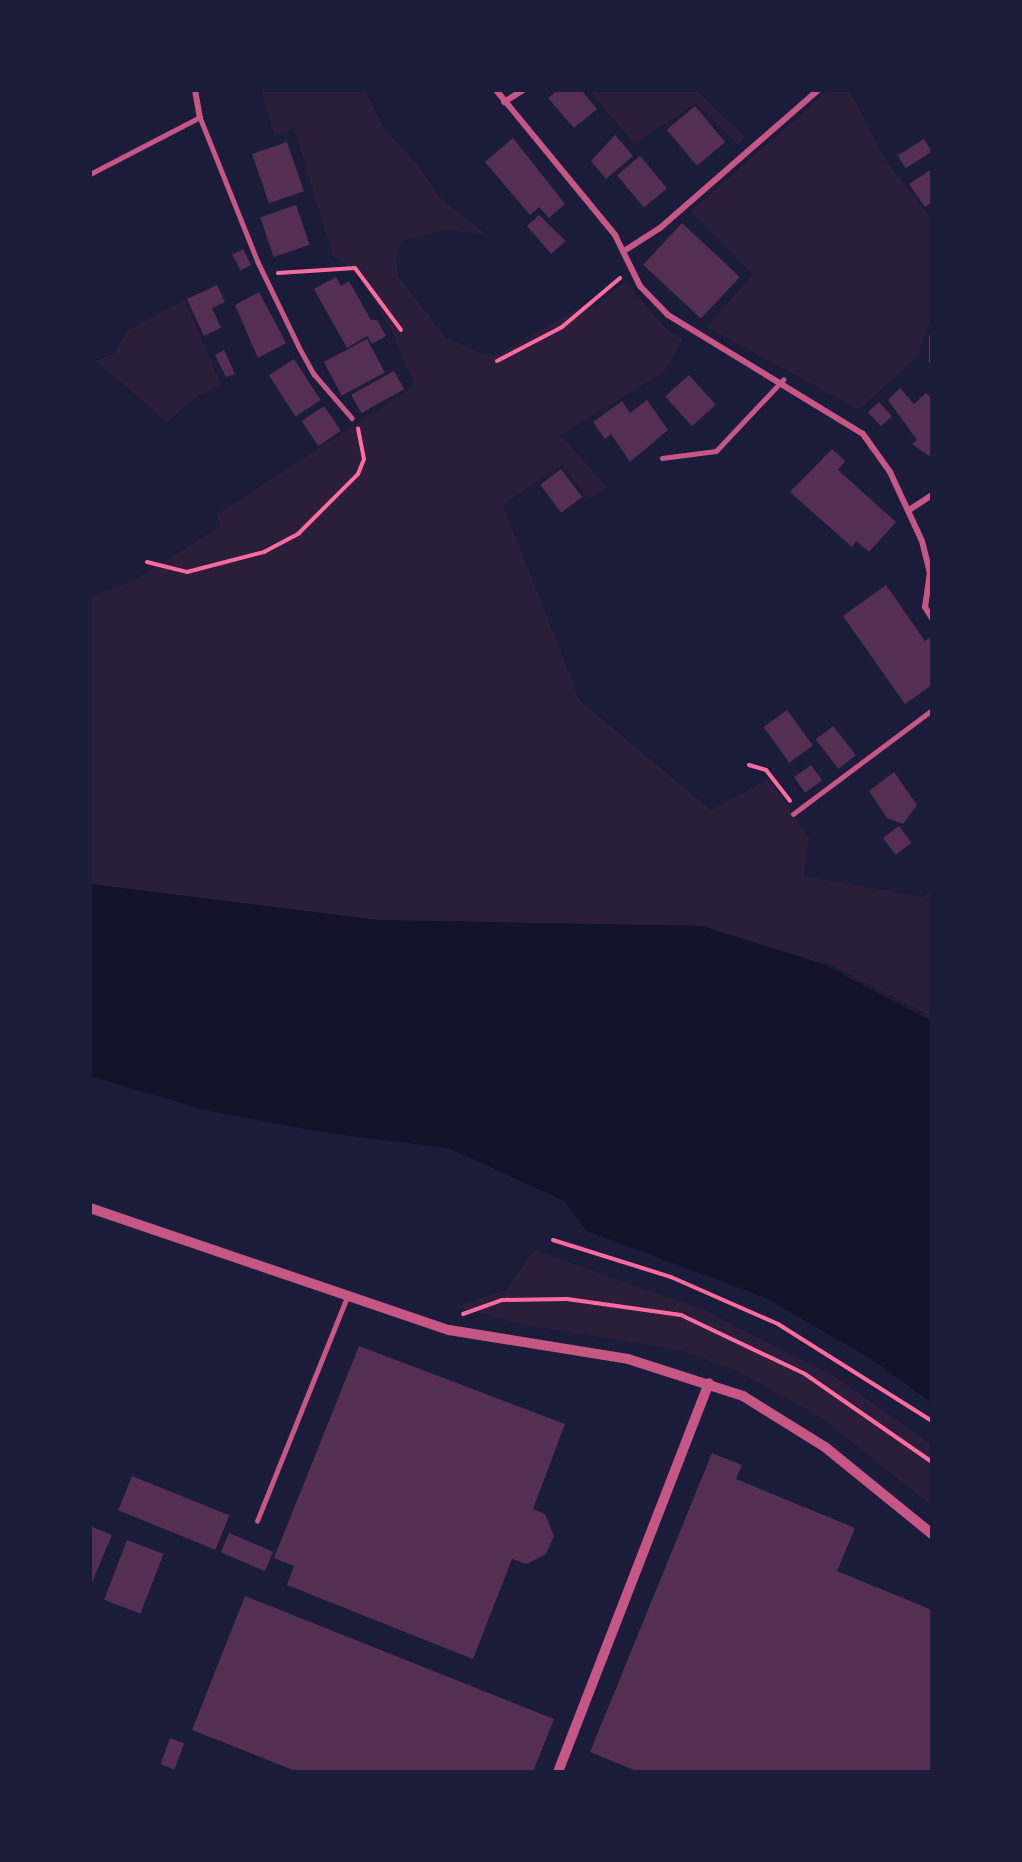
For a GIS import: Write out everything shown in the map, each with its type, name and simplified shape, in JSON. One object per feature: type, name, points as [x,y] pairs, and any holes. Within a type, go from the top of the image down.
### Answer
[{"type":"street","points":[[195,90],[200,117]]},
{"type":"street","points":[[496,90],[624,251],[632,272],[677,321],[783,380],[863,434],[909,510],[928,560],[924,601],[932,618]]},
{"type":"street","points":[[504,102],[523,90]]},
{"type":"street","points":[[624,251],[660,228],[818,90]]},
{"type":"street","points":[[909,510],[932,495]]},
{"type":"street","points":[[90,1208],[449,1330],[628,1359],[709,1383],[791,1422],[932,1534]]},
{"type":"street","points":[[558,1772],[709,1383]]},
{"type":"lane","points":[[90,174],[200,117],[262,273],[314,374],[351,418]]},
{"type":"lane","points":[[932,336],[932,361]]},
{"type":"lane","points":[[662,458],[716,451],[783,380]]},
{"type":"lane","points":[[795,813],[932,710]]},
{"type":"lane","points":[[257,1521],[347,1297]]},
{"type":"path","points":[[262,273],[355,268],[401,330]]},
{"type":"path","points":[[496,361],[562,327],[632,272]]},
{"type":"path","points":[[147,562],[187,572],[264,552],[298,533],[358,474],[361,434],[351,418]]},
{"type":"path","points":[[749,765],[766,770],[795,813]]},
{"type":"path","points":[[553,1240],[671,1276],[778,1324],[932,1421]]},
{"type":"path","points":[[449,1330],[480,1304],[502,1300],[585,1300],[681,1315],[805,1374],[932,1462]]},
{"type":"shaded area","points":[[261,90],[365,90],[384,128],[419,166],[439,197],[487,235],[446,230],[402,241],[396,257],[398,276],[446,338],[487,355],[498,354],[586,304],[595,307],[625,281],[667,330],[683,339],[664,372],[561,435],[607,487],[588,500],[562,464],[503,505],[580,701],[711,810],[769,779],[809,838],[804,876],[923,897],[932,890],[932,1021],[823,964],[702,926],[378,920],[90,884],[90,597],[136,579],[221,526],[216,515],[415,386],[392,331],[356,272],[333,256],[294,128],[275,136]]},
{"type":"shaded area","points":[[589,90],[696,90],[745,137],[738,145],[696,103],[634,144]]},
{"type":"shaded area","points":[[829,90],[849,90],[887,162],[932,219],[932,317],[917,357],[859,410],[707,327],[753,274],[691,211]]},
{"type":"shaded area","points":[[185,300],[221,385],[196,397],[167,422],[96,361],[115,353],[127,330]]},
{"type":"shaded area","points":[[90,884],[378,920],[702,926],[823,964],[932,1021],[932,1403],[871,1359],[766,1298],[587,1231],[564,1201],[448,1148],[332,1134],[204,1110],[90,1076]]},
{"type":"shaded area","points":[[534,1250],[706,1311],[837,1378],[932,1445],[932,1506],[826,1421],[740,1372],[680,1350],[531,1326],[456,1307],[506,1290]]},
{"type":"pier","points":[[822,960],[932,1017],[932,1021],[823,964]]},
{"type":"pier","points":[[90,1076],[204,1110],[332,1134],[448,1148],[564,1201],[587,1231],[562,1203],[447,1151],[332,1137],[203,1112]]},
{"type":"building","points":[[558,90],[581,90],[597,109],[574,128],[548,98]]},
{"type":"building","points":[[695,106],[725,142],[697,166],[667,130]]},
{"type":"building","points":[[615,135],[633,156],[606,179],[591,161]]},
{"type":"building","points":[[513,138],[565,204],[549,218],[539,207],[530,215],[485,162]]},
{"type":"building","points":[[924,139],[932,152],[906,168],[898,155]]},
{"type":"building","points":[[287,142],[304,191],[269,203],[252,154]]},
{"type":"building","points":[[640,156],[667,188],[644,207],[617,175]]},
{"type":"building","points":[[932,169],[932,202],[925,207],[909,184]]},
{"type":"building","points":[[296,205],[310,245],[274,257],[260,217]]},
{"type":"building","points":[[539,215],[566,241],[551,254],[527,226]]},
{"type":"building","points":[[682,223],[740,277],[701,319],[643,265]]},
{"type":"building","points":[[243,249],[251,265],[240,270],[232,254]]},
{"type":"building","points":[[336,277],[341,286],[349,281],[371,320],[377,320],[386,336],[372,344],[367,336],[347,348],[314,289]]},
{"type":"building","points":[[217,285],[225,302],[212,308],[221,328],[204,336],[187,299]]},
{"type":"building","points":[[259,292],[286,343],[258,358],[235,305]]},
{"type":"building","points":[[367,339],[385,373],[342,396],[324,362]]},
{"type":"building","points":[[224,350],[235,374],[226,377],[215,355]]},
{"type":"building","points":[[294,359],[321,400],[296,416],[269,375]]},
{"type":"building","points":[[394,371],[404,389],[361,413],[351,395]]},
{"type":"building","points":[[689,375],[716,405],[692,426],[665,396]]},
{"type":"building","points":[[900,388],[914,404],[926,393],[932,399],[932,458],[912,444],[917,440],[888,400]]},
{"type":"building","points":[[647,400],[668,430],[630,462],[611,434],[605,439],[593,422],[622,401],[630,413]]},
{"type":"building","points":[[879,402],[892,416],[881,426],[868,412]]},
{"type":"building","points":[[324,406],[341,431],[318,446],[302,421]]},
{"type":"building","points":[[832,449],[845,461],[838,470],[896,522],[869,552],[856,541],[852,547],[790,492]]},
{"type":"building","points":[[561,469],[582,497],[561,513],[540,485]]},
{"type":"building","points":[[886,585],[925,641],[932,636],[932,685],[905,704],[843,616]]},
{"type":"building","points":[[787,710],[813,746],[789,763],[764,727]]},
{"type":"building","points":[[833,726],[856,755],[838,769],[816,740]]},
{"type":"building","points":[[811,765],[822,780],[805,793],[794,777]]},
{"type":"building","points":[[894,772],[917,805],[903,824],[887,818],[869,791]]},
{"type":"building","points":[[899,826],[912,843],[896,855],[883,838]]},
{"type":"building","points":[[359,1346],[565,1424],[533,1509],[545,1514],[554,1536],[546,1554],[527,1564],[512,1559],[473,1659],[287,1585],[294,1566],[274,1558]]},
{"type":"building","points":[[712,1453],[742,1465],[736,1479],[855,1528],[837,1571],[932,1610],[932,1772],[639,1772],[590,1752]]},
{"type":"building","points":[[132,1476],[229,1515],[215,1550],[118,1510]]},
{"type":"building","points":[[90,1526],[112,1535],[90,1587]]},
{"type":"building","points":[[229,1533],[273,1552],[265,1571],[221,1552]]},
{"type":"building","points":[[127,1540],[163,1554],[140,1614],[104,1600]]},
{"type":"building","points":[[245,1596],[554,1719],[533,1772],[298,1772],[192,1730]]},
{"type":"building","points":[[170,1738],[184,1743],[175,1769],[160,1764]]}]
